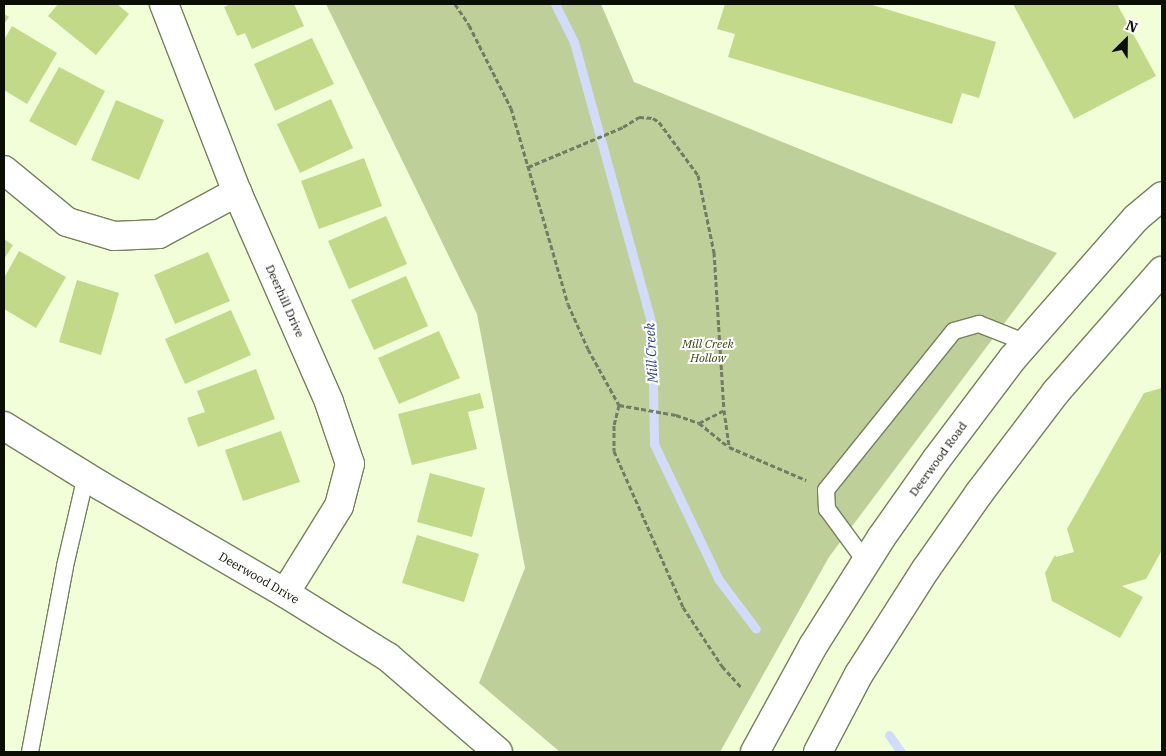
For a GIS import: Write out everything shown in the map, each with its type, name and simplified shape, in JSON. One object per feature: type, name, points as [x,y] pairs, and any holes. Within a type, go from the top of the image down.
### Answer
[{"type":"street","name":"Deerhill Drive","points":[[164,4],[237,192],[329,402],[350,464],[339,506],[285,593]]},
{"type":"street","points":[[4,170],[67,222],[114,236],[160,234],[237,192]]},
{"type":"street","name":"Deerwood Road","points":[[755,752],[812,646],[866,562],[936,460],[1027,342],[1136,218],[1162,196]]},
{"type":"street","points":[[818,752],[859,674],[926,569],[980,492],[1056,392],[1162,271]]},
{"type":"street","name":"Deerwood Drive","points":[[4,426],[285,593],[388,657],[498,752]]},
{"type":"lane","points":[[866,562],[827,510],[826,490],[954,331],[979,324],[1027,342]]},
{"type":"lane","points":[[30,752],[65,566],[86,476]]},
{"type":"path","points":[[455,4],[469,25],[511,108],[568,304],[588,349],[619,404],[614,426],[614,451],[683,607],[722,666],[741,687]]},
{"type":"path","points":[[528,167],[623,127],[639,117],[653,118],[659,122],[698,176],[714,252],[724,410],[729,447]]},
{"type":"path","points":[[619,404],[699,423],[729,447],[791,471],[826,490]]},
{"type":"path","points":[[699,423],[724,410]]},
{"type":"green space","name":"Mill Creek Hollow","points":[[326,4],[601,4],[634,82],[1057,253],[829,557],[720,752],[560,752],[479,683],[525,568],[477,314]]},
{"type":"building","points":[[58,4],[117,4],[129,14],[96,55],[48,16]]},
{"type":"building","points":[[231,4],[294,4],[304,26],[252,49],[245,33],[237,36],[224,7]]},
{"type":"building","points":[[725,4],[869,4],[996,42],[979,98],[962,93],[952,124],[728,57],[735,34],[717,29]]},
{"type":"building","points":[[1013,4],[1117,4],[1156,76],[1074,119]]},
{"type":"building","points":[[4,14],[9,17],[4,24]]},
{"type":"building","points":[[12,26],[57,53],[27,104],[4,90],[4,40]]},
{"type":"building","points":[[312,38],[334,84],[275,111],[254,64]]},
{"type":"building","points":[[59,67],[105,91],[76,146],[29,121]]},
{"type":"building","points":[[331,99],[353,148],[300,173],[277,124]]},
{"type":"building","points":[[116,100],[164,120],[139,180],[91,160]]},
{"type":"building","points":[[364,158],[382,206],[319,229],[301,181]]},
{"type":"building","points":[[386,216],[407,264],[349,289],[328,241]]},
{"type":"building","points":[[4,239],[13,245],[4,259]]},
{"type":"building","points":[[19,251],[66,277],[36,328],[4,309],[4,278]]},
{"type":"building","points":[[208,252],[230,301],[175,324],[154,275]]},
{"type":"building","points":[[406,276],[428,326],[374,350],[351,300]]},
{"type":"building","points":[[77,280],[119,293],[101,355],[59,342]]},
{"type":"building","points":[[231,310],[251,355],[185,384],[165,339]]},
{"type":"building","points":[[439,331],[460,378],[399,404],[378,358]]},
{"type":"building","points":[[256,369],[275,419],[198,447],[187,418],[205,412],[197,391]]},
{"type":"building","points":[[1162,388],[1162,550],[1146,579],[1122,586],[1143,597],[1120,638],[1052,601],[1045,573],[1055,555],[1056,557],[1074,552],[1067,529],[1144,393]]},
{"type":"building","points":[[480,393],[484,408],[468,412],[477,449],[412,465],[398,414]]},
{"type":"building","points":[[281,431],[300,482],[243,501],[225,450]]},
{"type":"building","points":[[430,473],[485,488],[472,537],[417,522]]},
{"type":"building","points":[[417,535],[479,554],[464,602],[402,583]]},
{"type":"waterway","name":"Mill Creek","points":[[555,4],[574,42],[652,326],[654,444],[719,580],[756,629]]},
{"type":"waterway","name":"Mill Creek","points":[[889,735],[901,752]]}]
